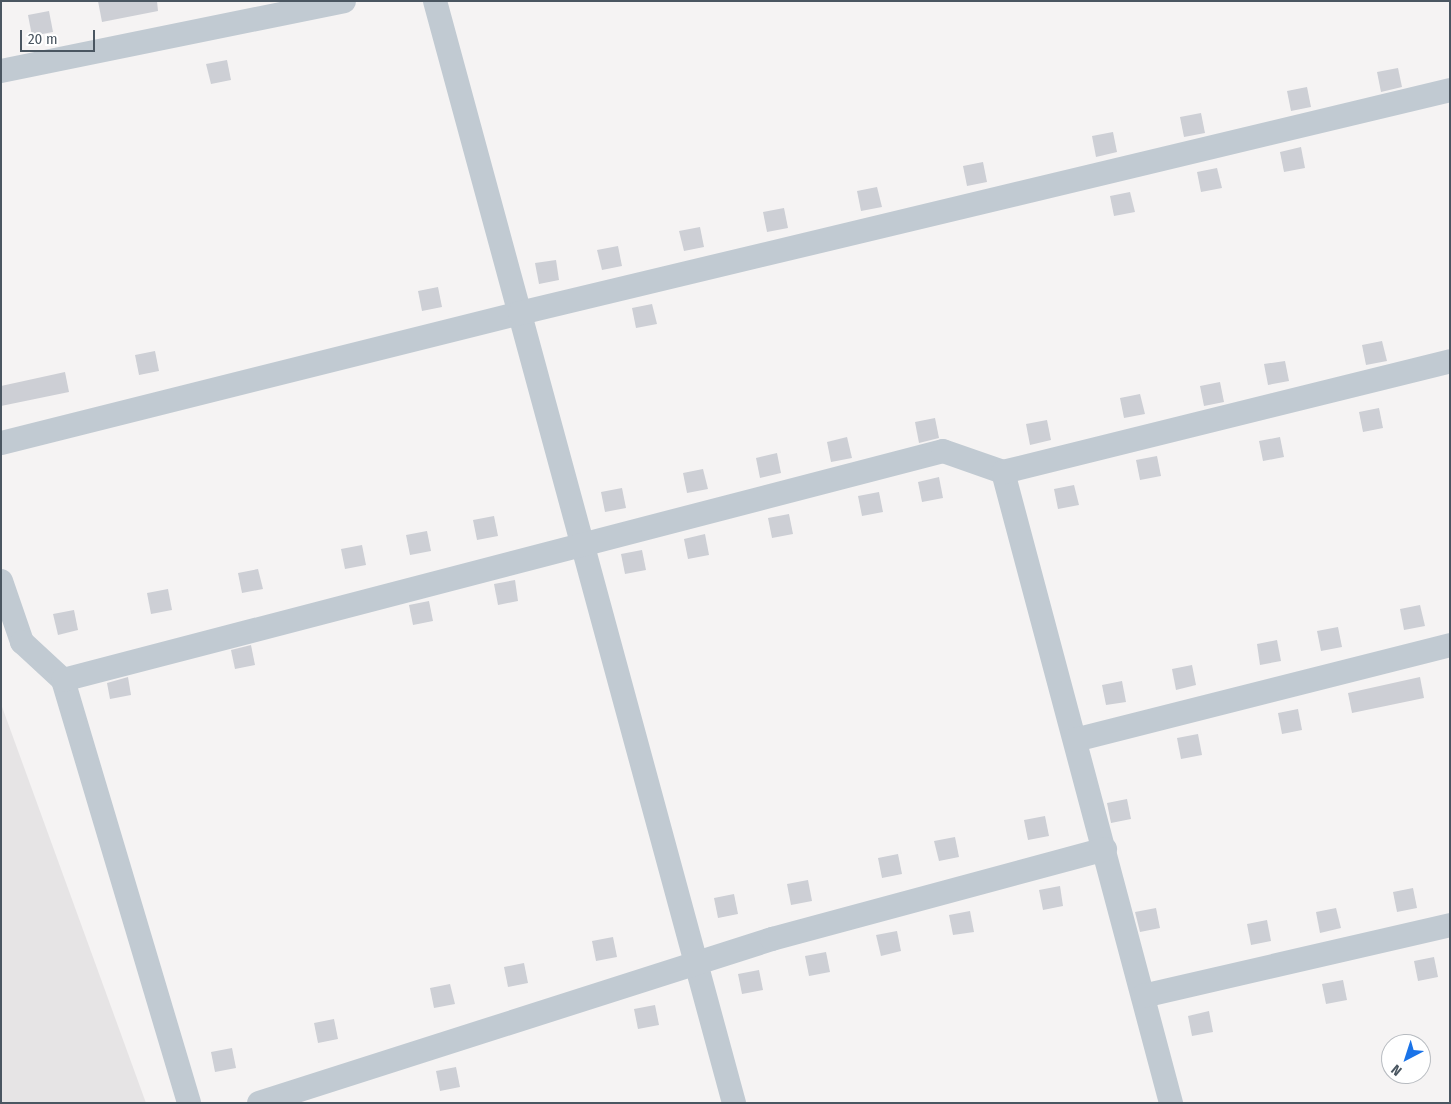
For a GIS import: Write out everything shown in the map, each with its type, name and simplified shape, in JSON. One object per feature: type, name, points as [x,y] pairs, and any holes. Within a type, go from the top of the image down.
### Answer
[{"type":"street","points":[[1,71],[344,1]]},
{"type":"street","points":[[435,1],[734,1103]]},
{"type":"street","points":[[1,443],[520,313],[1450,90]]},
{"type":"street","points":[[64,680],[583,547],[943,451],[1003,472],[1450,361]]},
{"type":"street","points":[[1003,472],[1076,740],[1171,1103]]},
{"type":"street","points":[[1,581],[22,642],[64,680],[188,1103]]},
{"type":"street","points":[[1076,740],[1450,645]]},
{"type":"street","points":[[259,1103],[696,964],[1105,849]]},
{"type":"street","points":[[1143,996],[1450,925]]},
{"type":"shaded area","points":[[1,704],[146,1103],[1,1103]]},
{"type":"building","points":[[98,1],[157,1],[158,11],[102,22]]},
{"type":"building","points":[[49,11],[53,32],[32,36],[28,15]]},
{"type":"building","points":[[227,60],[231,80],[211,84],[206,64]]},
{"type":"building","points":[[1398,68],[1402,87],[1381,92],[1377,72]]},
{"type":"building","points":[[1307,87],[1311,107],[1291,111],[1287,91]]},
{"type":"building","points":[[1201,113],[1205,133],[1184,137],[1180,117]]},
{"type":"building","points":[[1113,132],[1117,152],[1096,157],[1092,136]]},
{"type":"building","points":[[1301,147],[1305,168],[1284,172],[1280,152]]},
{"type":"building","points":[[983,162],[987,182],[967,186],[963,166]]},
{"type":"building","points":[[1217,168],[1222,188],[1201,192],[1197,172]]},
{"type":"building","points":[[877,187],[882,207],[861,211],[857,191]]},
{"type":"building","points":[[1130,192],[1135,212],[1114,216],[1110,196]]},
{"type":"building","points":[[784,208],[788,228],[767,232],[763,212]]},
{"type":"building","points":[[700,227],[704,247],[684,251],[679,231]]},
{"type":"building","points":[[618,246],[622,266],[602,270],[597,250]]},
{"type":"building","points":[[556,260],[559,280],[539,284],[535,263]]},
{"type":"building","points":[[438,287],[442,307],[422,311],[418,291]]},
{"type":"building","points":[[652,304],[657,324],[636,328],[632,308]]},
{"type":"building","points":[[1382,341],[1387,361],[1366,365],[1362,345]]},
{"type":"building","points":[[155,351],[159,371],[139,375],[135,355]]},
{"type":"building","points":[[1285,361],[1289,381],[1268,385],[1264,364]]},
{"type":"building","points":[[65,372],[69,392],[1,406],[1,386]]},
{"type":"building","points":[[1220,382],[1224,402],[1204,406],[1200,386]]},
{"type":"building","points":[[1140,394],[1145,414],[1124,418],[1120,398]]},
{"type":"building","points":[[1379,408],[1383,428],[1363,432],[1359,412]]},
{"type":"building","points":[[935,418],[939,438],[919,443],[915,422]]},
{"type":"building","points":[[1047,420],[1051,440],[1030,445],[1026,424]]},
{"type":"building","points":[[847,437],[852,458],[831,462],[827,442]]},
{"type":"building","points":[[1280,437],[1284,457],[1263,461],[1259,441]]},
{"type":"building","points":[[777,453],[781,473],[760,478],[756,458]]},
{"type":"building","points":[[1157,456],[1161,476],[1140,480],[1136,460]]},
{"type":"building","points":[[703,469],[708,489],[687,493],[683,473]]},
{"type":"building","points":[[939,477],[943,498],[922,502],[918,482]]},
{"type":"building","points":[[1074,485],[1079,505],[1058,509],[1054,489]]},
{"type":"building","points":[[622,488],[626,508],[605,512],[601,492]]},
{"type":"building","points":[[879,492],[883,512],[862,516],[858,496]]},
{"type":"building","points":[[789,514],[793,534],[772,538],[768,518]]},
{"type":"building","points":[[494,516],[498,536],[477,540],[473,520]]},
{"type":"building","points":[[427,531],[431,551],[410,555],[406,535]]},
{"type":"building","points":[[705,534],[709,555],[688,559],[684,539]]},
{"type":"building","points":[[362,545],[366,565],[345,569],[341,549]]},
{"type":"building","points":[[642,550],[646,570],[625,574],[621,554]]},
{"type":"building","points":[[258,569],[263,589],[242,593],[238,573]]},
{"type":"building","points":[[515,580],[518,601],[498,605],[494,584]]},
{"type":"building","points":[[168,589],[172,610],[151,614],[147,593]]},
{"type":"building","points":[[429,601],[433,621],[413,625],[409,605]]},
{"type":"building","points":[[1420,605],[1425,626],[1404,630],[1400,609]]},
{"type":"building","points":[[74,610],[78,630],[58,635],[53,614]]},
{"type":"building","points":[[1338,627],[1342,647],[1321,651],[1317,631]]},
{"type":"building","points":[[1277,640],[1281,661],[1260,665],[1257,644]]},
{"type":"building","points":[[251,645],[255,665],[235,669],[231,650]]},
{"type":"building","points":[[1192,665],[1196,685],[1176,690],[1172,669]]},
{"type":"building","points":[[128,677],[131,695],[110,699],[107,683]]},
{"type":"building","points":[[1420,677],[1424,698],[1352,713],[1348,693]]},
{"type":"building","points":[[1122,681],[1126,702],[1106,705],[1102,685]]},
{"type":"building","points":[[1298,709],[1302,730],[1282,734],[1278,713]]},
{"type":"building","points":[[1198,734],[1202,755],[1181,759],[1177,738]]},
{"type":"building","points":[[1127,799],[1131,819],[1111,823],[1107,803]]},
{"type":"building","points":[[1045,816],[1049,836],[1028,840],[1024,820]]},
{"type":"building","points":[[955,837],[959,857],[939,861],[934,841]]},
{"type":"building","points":[[898,854],[902,874],[882,878],[878,858]]},
{"type":"building","points":[[808,880],[812,901],[791,905],[787,884]]},
{"type":"building","points":[[1060,886],[1063,906],[1043,910],[1039,890]]},
{"type":"building","points":[[1413,888],[1417,908],[1397,912],[1393,892]]},
{"type":"building","points":[[734,894],[738,914],[718,918],[714,898]]},
{"type":"building","points":[[1156,908],[1160,928],[1140,932],[1135,912]]},
{"type":"building","points":[[1336,908],[1341,928],[1320,933],[1316,912]]},
{"type":"building","points":[[970,911],[974,932],[953,935],[949,915]]},
{"type":"building","points":[[1267,920],[1271,941],[1251,945],[1247,924]]},
{"type":"building","points":[[897,931],[901,951],[881,956],[876,935]]},
{"type":"building","points":[[613,937],[617,957],[596,961],[592,941]]},
{"type":"building","points":[[826,952],[830,972],[809,976],[805,956]]},
{"type":"building","points":[[1434,957],[1438,977],[1418,981],[1414,961]]},
{"type":"building","points":[[524,963],[528,983],[508,987],[504,967]]},
{"type":"building","points":[[759,970],[763,990],[742,994],[738,974]]},
{"type":"building","points":[[1343,980],[1347,1000],[1326,1004],[1322,984]]},
{"type":"building","points":[[450,984],[455,1004],[434,1008],[430,988]]},
{"type":"building","points":[[655,1005],[659,1025],[638,1029],[634,1009]]},
{"type":"building","points":[[1209,1011],[1213,1032],[1192,1036],[1188,1016]]},
{"type":"building","points":[[334,1019],[338,1039],[318,1043],[314,1023]]},
{"type":"building","points":[[232,1048],[236,1068],[215,1072],[211,1052]]},
{"type":"building","points":[[456,1067],[460,1087],[440,1091],[436,1071]]}]
